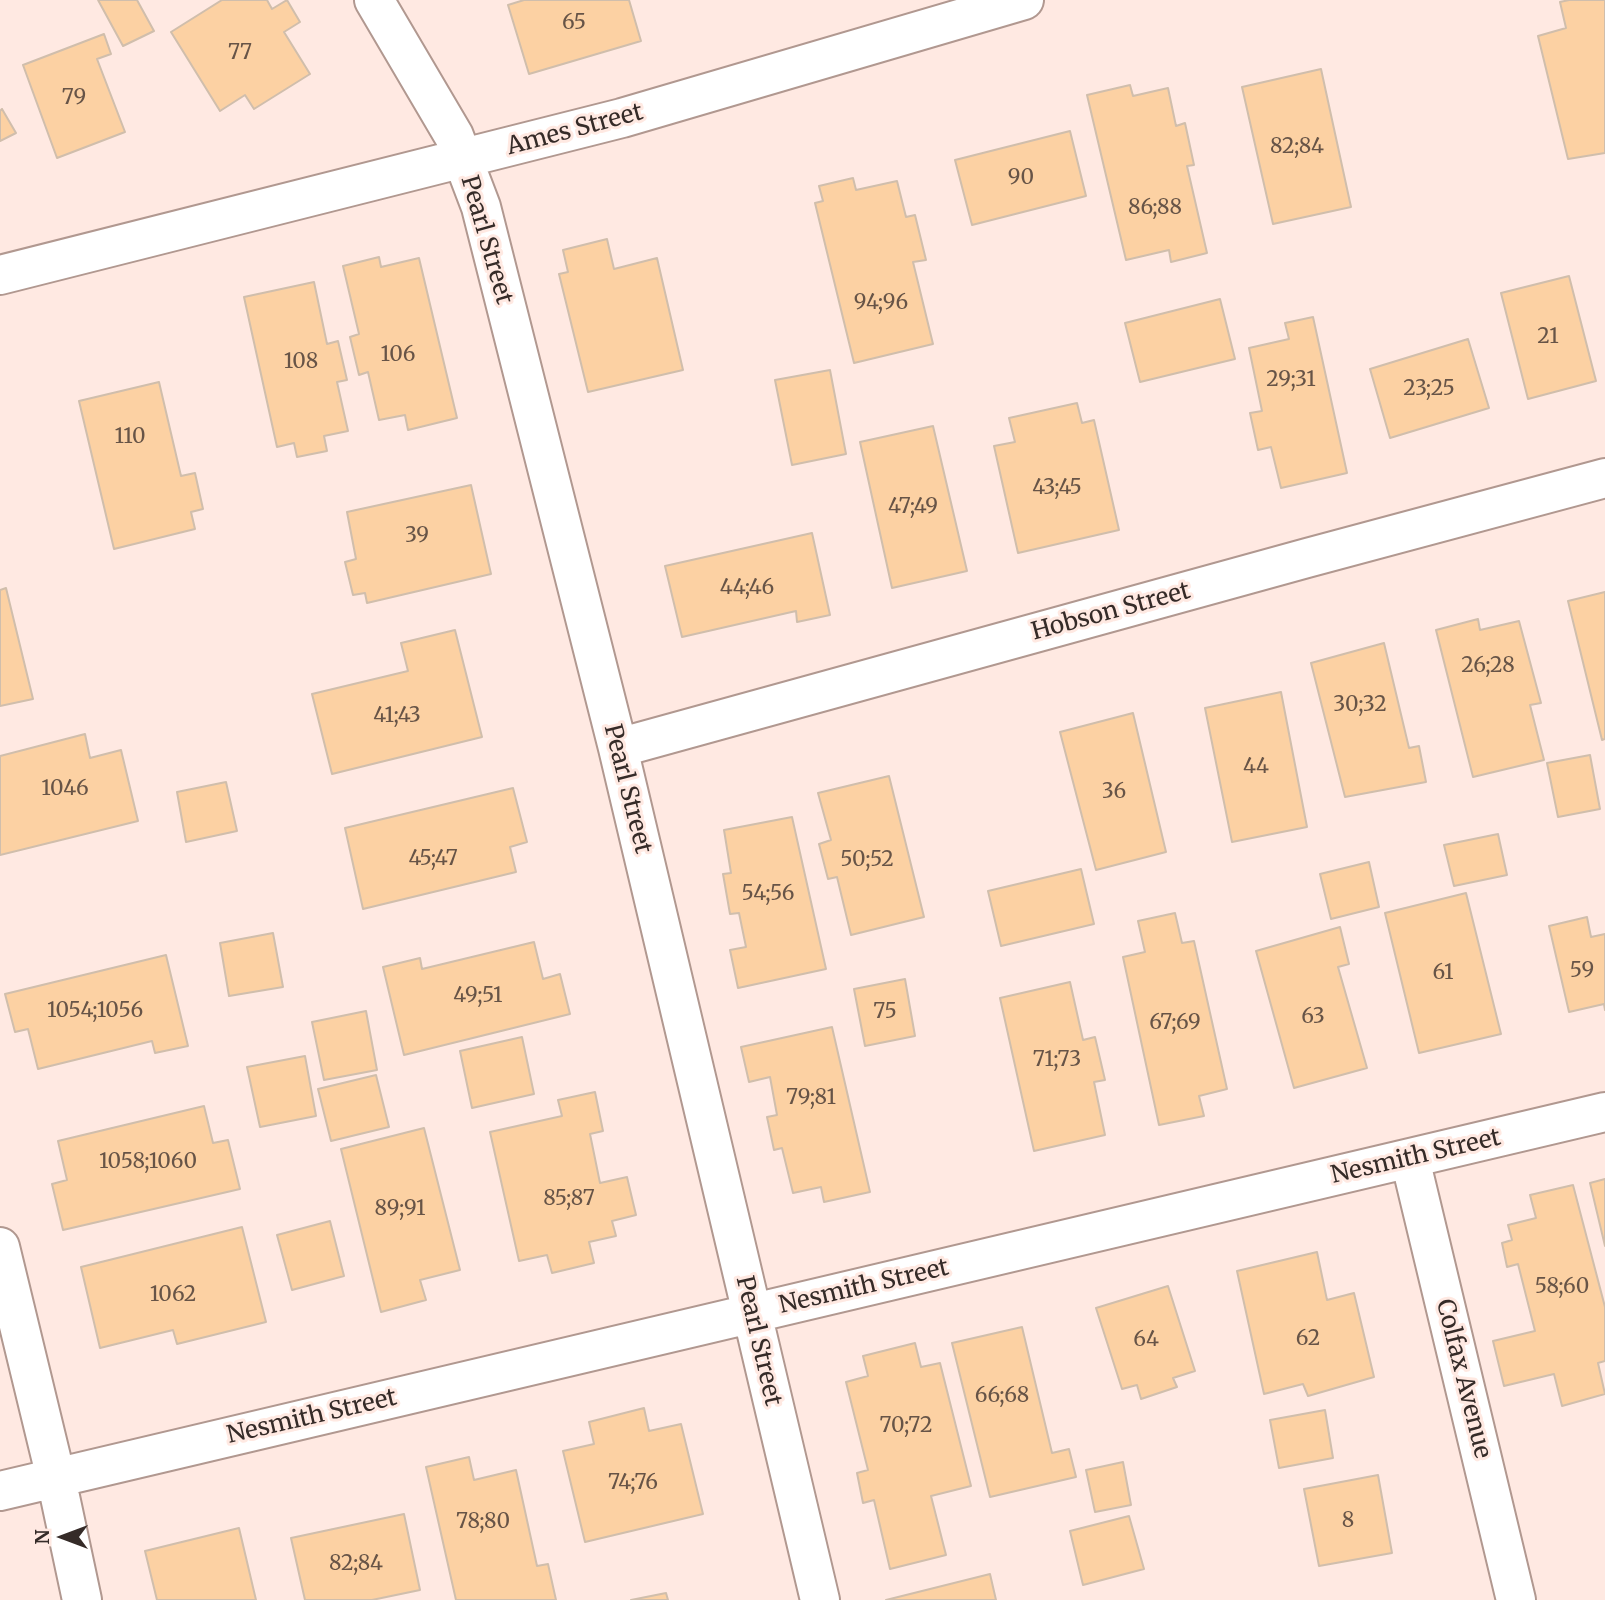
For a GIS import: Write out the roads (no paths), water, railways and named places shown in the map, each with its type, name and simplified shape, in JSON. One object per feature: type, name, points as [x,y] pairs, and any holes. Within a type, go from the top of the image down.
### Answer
[{"type":"street","name":"Pearl Street","points":[[374,0],[454,136],[481,207],[618,748],[820,1600]]},
{"type":"street","name":"Ames Street","points":[[0,275],[622,118],[1024,0]]},
{"type":"street","name":"Hobson Street","points":[[618,748],[1605,478]]},
{"type":"street","name":"Nesmith Street","points":[[0,1491],[1605,1112]]},
{"type":"street","name":"Colfax Avenue","points":[[1410,1158],[1517,1600]]},
{"type":"street","points":[[0,1247],[56,1478],[82,1600]]}]
